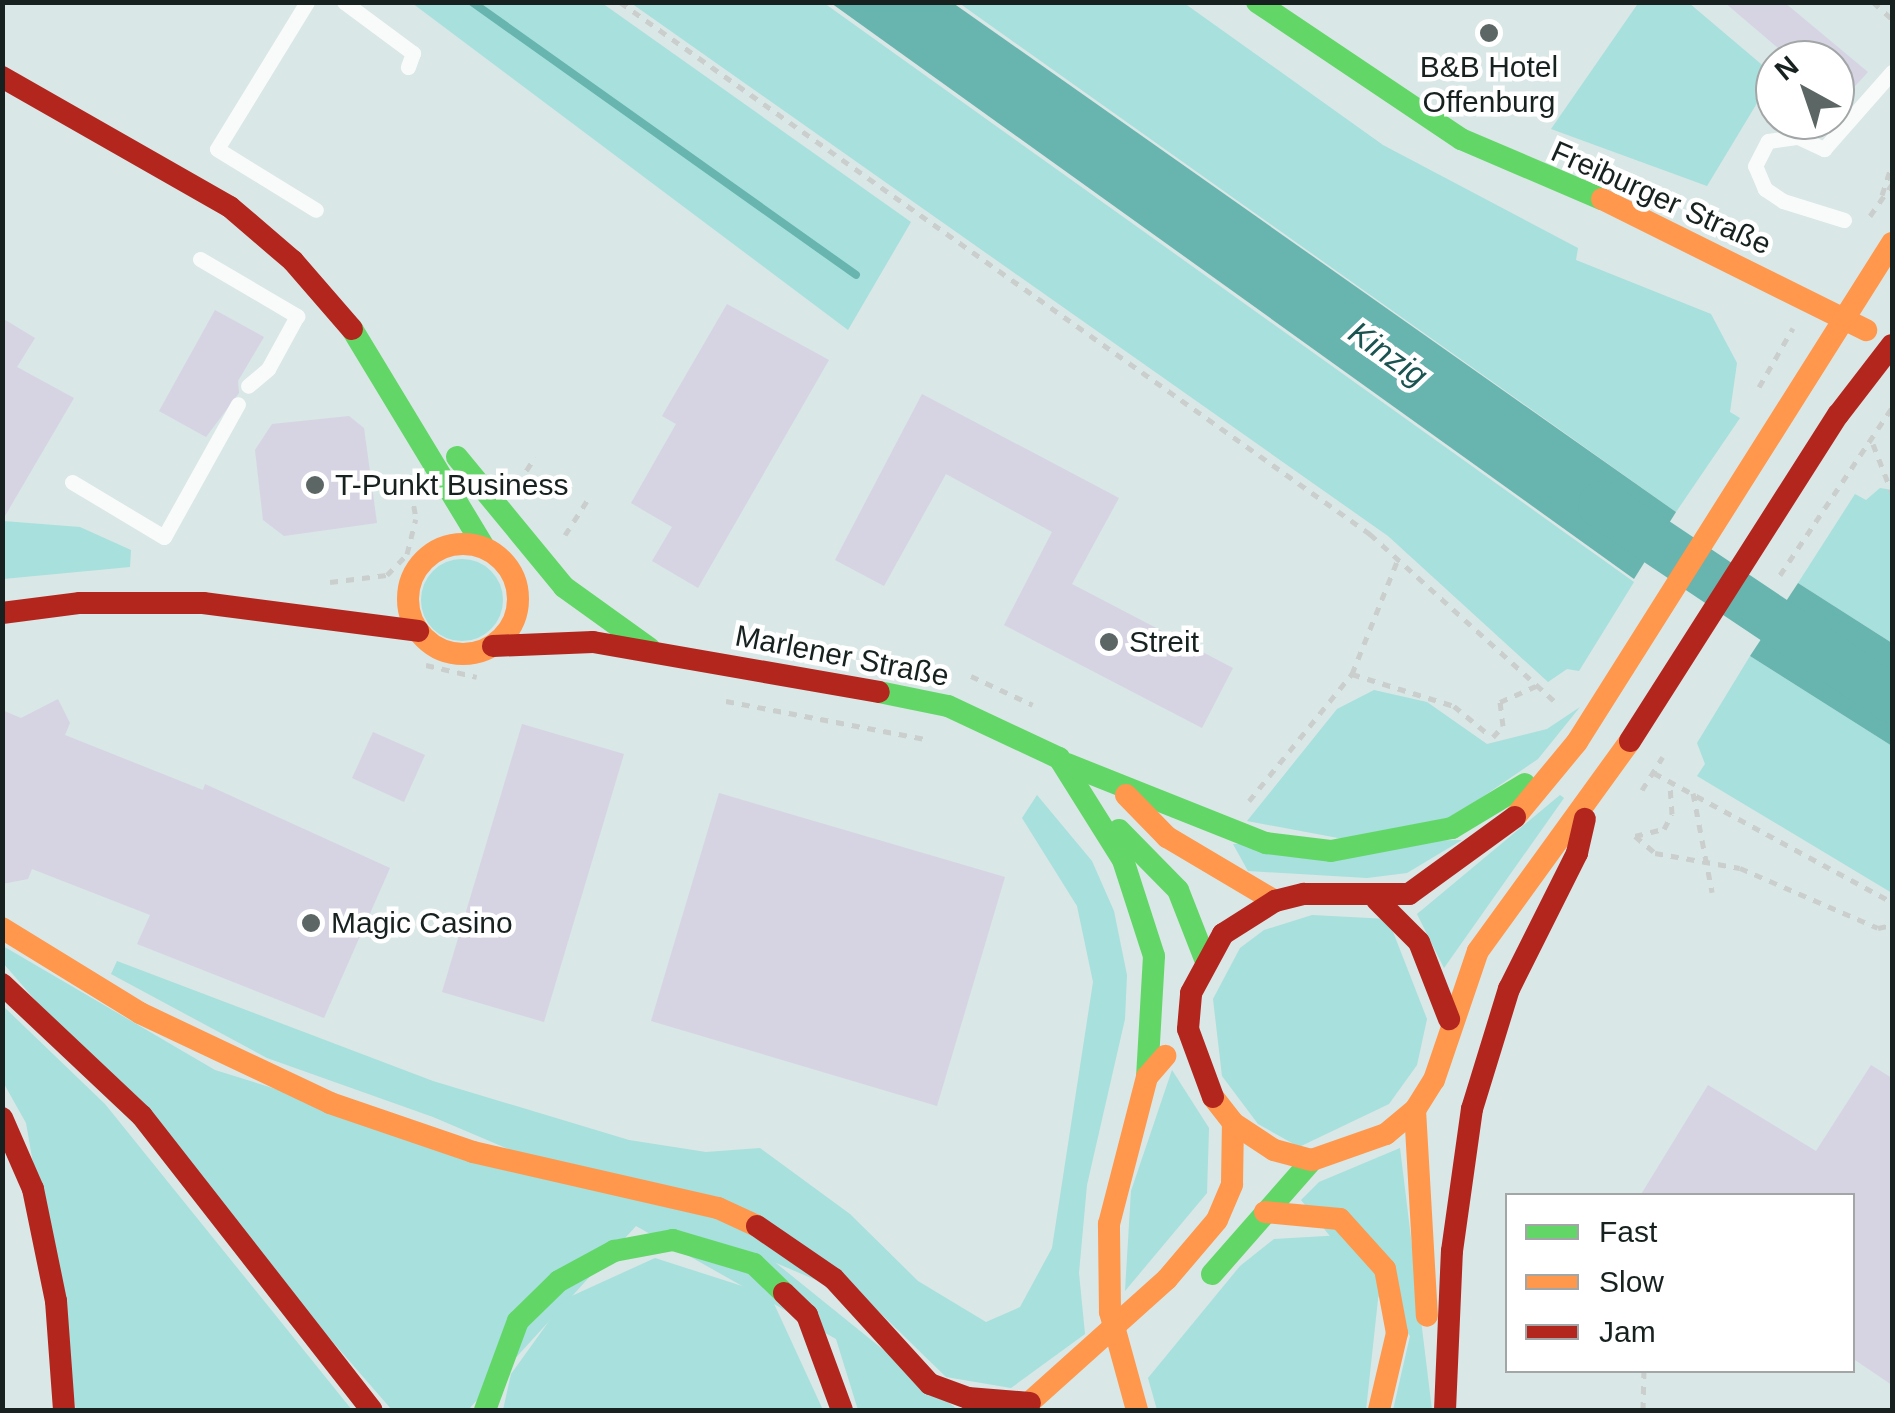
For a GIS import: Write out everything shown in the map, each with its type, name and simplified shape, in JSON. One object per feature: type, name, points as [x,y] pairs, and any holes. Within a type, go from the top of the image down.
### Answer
[{"type":"main road","name":"Freiburger Straße","points":[[1257,2],[1460,140],[1682,233],[1892,345]]},
{"type":"main road","points":[[2,77],[230,207],[294,261],[348,323],[484,547]]},
{"type":"main road","name":"Marlener Straße","points":[[493,646],[593,642],[948,706],[1002,725],[1067,764],[1248,837],[1331,851],[1452,828],[1564,761],[1892,243]]},
{"type":"main road","points":[[1193,1294],[1312,1160],[1386,1134],[1415,1110],[1434,1080],[1449,1019],[1478,951],[1554,839],[1587,808],[1810,457],[1892,345]]},
{"type":"main road","points":[[400,405],[452,450],[564,587],[654,652]]},
{"type":"main road","points":[[414,429],[434,531],[411,580],[418,631]]},
{"type":"main road","points":[[434,531],[484,547],[506,563],[518,588],[539,605]]},
{"type":"main road","points":[[318,615],[367,591],[411,580]]},
{"type":"main road","points":[[2,613],[186,603],[318,615],[418,631],[450,653],[493,646],[514,621],[518,588]]},
{"type":"main road","name":"Marlener Straße","points":[[564,619],[593,642]]},
{"type":"main road","points":[[1137,1410],[1117,1352],[1106,1272],[1108,1224],[1147,1078],[1188,1030],[1205,960],[1224,934],[1275,901],[1304,894],[1376,900],[1409,894],[1457,866],[1527,807],[1564,761]]},
{"type":"main road","name":"Marlener Straße","points":[[1067,764],[1123,860],[1154,956],[1147,1078]]},
{"type":"main road","name":"Marlener Straße","points":[[1111,780],[1167,838],[1275,901]]},
{"type":"main road","name":"Marlener Straße","points":[[1089,802],[1178,890],[1205,960]]},
{"type":"main road","points":[[1443,1384],[1472,1109],[1509,988],[1577,852],[1587,808]]},
{"type":"main road","points":[[1376,900],[1420,942],[1449,1019]]},
{"type":"main road","points":[[2,928],[140,1012],[330,1104],[473,1152],[718,1208],[776,1234],[834,1278],[930,1384],[968,1398],[1026,1407],[1143,1302],[1217,1220],[1232,1184],[1233,1123]]},
{"type":"main road","points":[[2,984],[142,1116],[372,1410]]},
{"type":"main road","points":[[1188,1030],[1202,1082],[1233,1123],[1274,1150],[1312,1160]]},
{"type":"main road","points":[[1415,1110],[1427,1321],[1446,1410]]},
{"type":"main road","points":[[2,1118],[33,1189],[56,1301],[64,1410]]},
{"type":"main road","points":[[1264,1212],[1340,1220],[1386,1269],[1398,1333],[1379,1410]]},
{"type":"main road","points":[[485,1410],[492,1372],[518,1321],[559,1282],[614,1251],[673,1240],[754,1264],[807,1316],[842,1410]]},
{"type":"main road","points":[[1102,1382],[1151,1335]]},
{"type":"lane","points":[[308,2],[217,149],[316,210]]},
{"type":"lane","points":[[344,2],[413,53],[408,67]]},
{"type":"lane","points":[[1844,220],[1783,201],[1765,190],[1755,166],[1768,141],[1798,137],[1824,149],[1892,72]]},
{"type":"lane","points":[[200,259],[297,316],[268,368],[248,386]]},
{"type":"lane","points":[[72,482],[164,537],[238,404]]},
{"type":"path","points":[[620,2],[1398,560],[1559,707],[1573,702]]},
{"type":"path","points":[[1873,2],[1892,18]]},
{"type":"path","points":[[1892,165],[1880,203],[1892,184]]},
{"type":"path","points":[[1842,479],[1873,444],[1892,408]]},
{"type":"path","points":[[1873,444],[1892,493]]},
{"type":"path","points":[[562,541],[590,496]]},
{"type":"path","points":[[367,591],[407,554],[416,518],[434,531]]},
{"type":"path","points":[[1238,814],[1352,674],[1398,560]]},
{"type":"path","points":[[421,660],[431,670],[483,678]]},
{"type":"path","points":[[1352,674],[1454,706],[1490,736],[1503,726],[1500,702],[1536,686]]},
{"type":"path","points":[[722,700],[936,741]]},
{"type":"path","points":[[1654,773],[1892,902]]},
{"type":"path","points":[[1670,782],[1672,814],[1664,829],[1635,836],[1655,854],[1740,868],[1878,928],[1892,924]]},
{"type":"path","points":[[1694,793],[1696,822],[1712,892]]},
{"type":"path","points":[[1643,1410],[1644,1373]]},
{"type":"shaded area","points":[[1639,2],[1689,3],[1755,59],[1755,106],[1707,186],[1551,129]]},
{"type":"shaded area","points":[[412,3],[602,3],[911,222],[848,330]]},
{"type":"shaded area","points":[[631,3],[824,3],[1634,582],[1579,671],[1567,669],[1548,682],[1388,536]]},
{"type":"shaded area","points":[[959,3],[1184,3],[1383,145],[1578,248],[1576,260],[1711,314],[1737,363],[1730,412],[1740,418],[1676,512]]},
{"type":"shaded area","points":[[1880,488],[1892,490],[1892,643],[1798,583],[1855,494],[1866,500]]},
{"type":"shaded area","points":[[3,521],[80,527],[131,550],[130,567],[3,579]]},
{"type":"shaded area","points":[[462,559],[478,562],[491,571],[500,584],[500,616],[491,629],[478,638],[462,641],[446,638],[433,629],[424,616],[421,600],[424,584],[433,571],[446,562]]},
{"type":"shaded area","points":[[1750,656],[1892,746],[1892,893],[1697,776],[1705,764],[1697,743]]},
{"type":"shaded area","points":[[1374,690],[1427,702],[1487,744],[1547,729],[1580,707],[1538,759],[1447,821],[1349,840],[1247,821],[1337,709]]},
{"type":"shaded area","points":[[1037,795],[1092,861],[1114,911],[1127,975],[1125,1019],[1087,1185],[1079,1273],[1085,1334],[1011,1388],[946,1377],[870,1303],[433,1117],[267,1058],[111,974],[117,961],[433,1081],[629,1140],[706,1152],[760,1148],[850,1214],[918,1281],[986,1322],[1020,1307],[1052,1248],[1093,982],[1077,906],[1022,818]]},
{"type":"shaded area","points":[[1560,795],[1564,798],[1444,968],[1417,914]]},
{"type":"shaded area","points":[[1462,840],[1407,873],[1367,878],[1248,871],[1233,844]]},
{"type":"shaded area","points":[[1312,915],[1388,919],[1427,1019],[1417,1065],[1389,1104],[1299,1147],[1258,1124],[1222,1076],[1213,999],[1240,948],[1264,930]]},
{"type":"shaded area","points":[[3,946],[215,1070],[740,1234],[958,1410],[858,1410],[836,1339],[636,1226],[468,1410],[392,1410],[3,963]]},
{"type":"shaded area","points":[[2,1005],[105,1104],[352,1410],[76,1410],[26,1123],[3,1082]]},
{"type":"shaded area","points":[[1172,1070],[1209,1128],[1207,1193],[1125,1291],[1131,1191]]},
{"type":"shaded area","points":[[1400,1148],[1432,1410],[1393,1410],[1410,1336],[1301,1200],[1319,1182]]},
{"type":"shaded area","points":[[1343,1235],[1379,1290],[1366,1410],[1157,1410],[1148,1378],[1240,1266],[1274,1239]]},
{"type":"shaded area","points":[[655,1258],[770,1295],[823,1410],[503,1410],[511,1374],[565,1299]]},
{"type":"water","points":[[831,3],[953,3],[1676,512],[1634,579]]},
{"type":"water","points":[[1798,583],[1892,643],[1892,746],[1750,656]]},
{"type":"building","points":[[1724,2],[1784,2],[1830,40],[1769,40]]},
{"type":"building","points":[[1855,61],[1868,72],[1855,86]]},
{"type":"building","points":[[727,304],[829,360],[698,588],[652,561],[672,527],[631,503],[676,424],[662,416]]},
{"type":"building","points":[[215,310],[264,337],[238,381],[239,393],[206,437],[159,411]]},
{"type":"building","points":[[2,318],[35,338],[17,367],[74,398],[2,521]]},
{"type":"building","points":[[922,394],[1119,498],[1072,584],[1233,668],[1202,728],[1004,625],[1052,532],[946,474],[884,586],[835,560]]},
{"type":"building","name":"T-Punkt Business","points":[[349,416],[364,428],[377,523],[284,536],[263,520],[255,450],[272,424]]},
{"type":"building","points":[[58,699],[70,723],[65,735],[203,790],[205,784],[390,868],[324,1018],[137,944],[150,915],[32,869],[28,879],[2,884],[2,710],[21,718]]},
{"type":"building","points":[[522,724],[624,754],[544,1022],[442,992]]},
{"type":"building","points":[[373,732],[425,755],[404,802],[352,778]]},
{"type":"building","points":[[719,793],[1005,877],[937,1106],[651,1021]]},
{"type":"building","points":[[1871,1065],[1892,1078],[1892,1385],[1855,1360],[1855,1193],[1642,1193],[1708,1085],[1816,1151]]},
{"type":"waterway","points":[[472,2],[856,275]]},
{"type":"waterway","name":"Kinzig","points":[[1602,505],[1892,699]]},
{"type":"traffic: fast","points":[[1257,2],[1461,139],[1602,199]]},
{"type":"traffic: fast","points":[[352,329],[484,547]]},
{"type":"traffic: fast","points":[[457,457],[564,587],[649,648]]},
{"type":"traffic: fast","points":[[879,692],[948,706],[1059,758],[1123,860],[1154,956],[1147,1077]]},
{"type":"traffic: fast","points":[[1067,764],[1266,843],[1331,851],[1452,828],[1525,784]]},
{"type":"traffic: fast","points":[[1119,830],[1178,890],[1205,959]]},
{"type":"traffic: fast","points":[[1212,1274],[1312,1160]]},
{"type":"traffic: fast","points":[[485,1410],[518,1321],[559,1281],[614,1251],[673,1240],[754,1264],[784,1293]]},
{"type":"traffic: slow","points":[[1602,199],[1866,330]]},
{"type":"traffic: slow","points":[[1515,817],[1577,742],[1892,243]]},
{"type":"traffic: slow","points":[[463,544],[484,548],[502,560],[514,578],[518,599],[514,620],[502,638],[484,650],[463,654],[442,650],[424,638],[412,620],[408,599],[412,578],[424,560],[442,548],[463,544]]},
{"type":"traffic: slow","points":[[1213,1097],[1233,1123],[1274,1150],[1312,1160],[1386,1134],[1415,1110],[1434,1080],[1478,951],[1630,741]]},
{"type":"traffic: slow","points":[[1126,795],[1167,837],[1275,901]]},
{"type":"traffic: slow","points":[[2,928],[140,1013],[330,1103],[473,1152],[718,1208],[757,1226]]},
{"type":"traffic: slow","points":[[1137,1410],[1110,1312],[1109,1224],[1147,1077],[1165,1056]]},
{"type":"traffic: slow","points":[[1415,1110],[1427,1316]]},
{"type":"traffic: slow","points":[[1021,1410],[1167,1279],[1217,1220],[1232,1184],[1233,1123]]},
{"type":"traffic: slow","points":[[1265,1212],[1340,1219],[1385,1269],[1397,1333],[1379,1410]]},
{"type":"traffic: jam","points":[[2,77],[230,207],[293,261],[352,329]]},
{"type":"traffic: jam","points":[[1630,741],[1838,415],[1892,345]]},
{"type":"traffic: jam","points":[[2,613],[80,603],[203,603],[418,631]]},
{"type":"traffic: jam","points":[[493,646],[593,642],[879,692]]},
{"type":"traffic: jam","points":[[1213,1097],[1188,1029],[1191,993],[1223,934],[1275,901],[1304,894],[1409,894],[1515,817]]},
{"type":"traffic: jam","points":[[1445,1410],[1452,1251],[1472,1109],[1509,989],[1577,853],[1585,819]]},
{"type":"traffic: jam","points":[[1377,900],[1419,942],[1449,1019]]},
{"type":"traffic: jam","points":[[2,984],[142,1116],[372,1410]]},
{"type":"traffic: jam","points":[[2,1118],[33,1189],[56,1301],[64,1410]]},
{"type":"traffic: jam","points":[[757,1226],[834,1279],[930,1384],[968,1398],[1030,1403]]},
{"type":"traffic: jam","points":[[784,1293],[807,1315],[842,1410]]},
{"type":"place","name":"B&B Hotel Offenburg","points":[[1489,33]]},
{"type":"place","name":"T-Punkt Business","points":[[315,485]]},
{"type":"place","name":"Streit","points":[[1109,642]]},
{"type":"place","name":"Magic Casino","points":[[311,923]]}]
